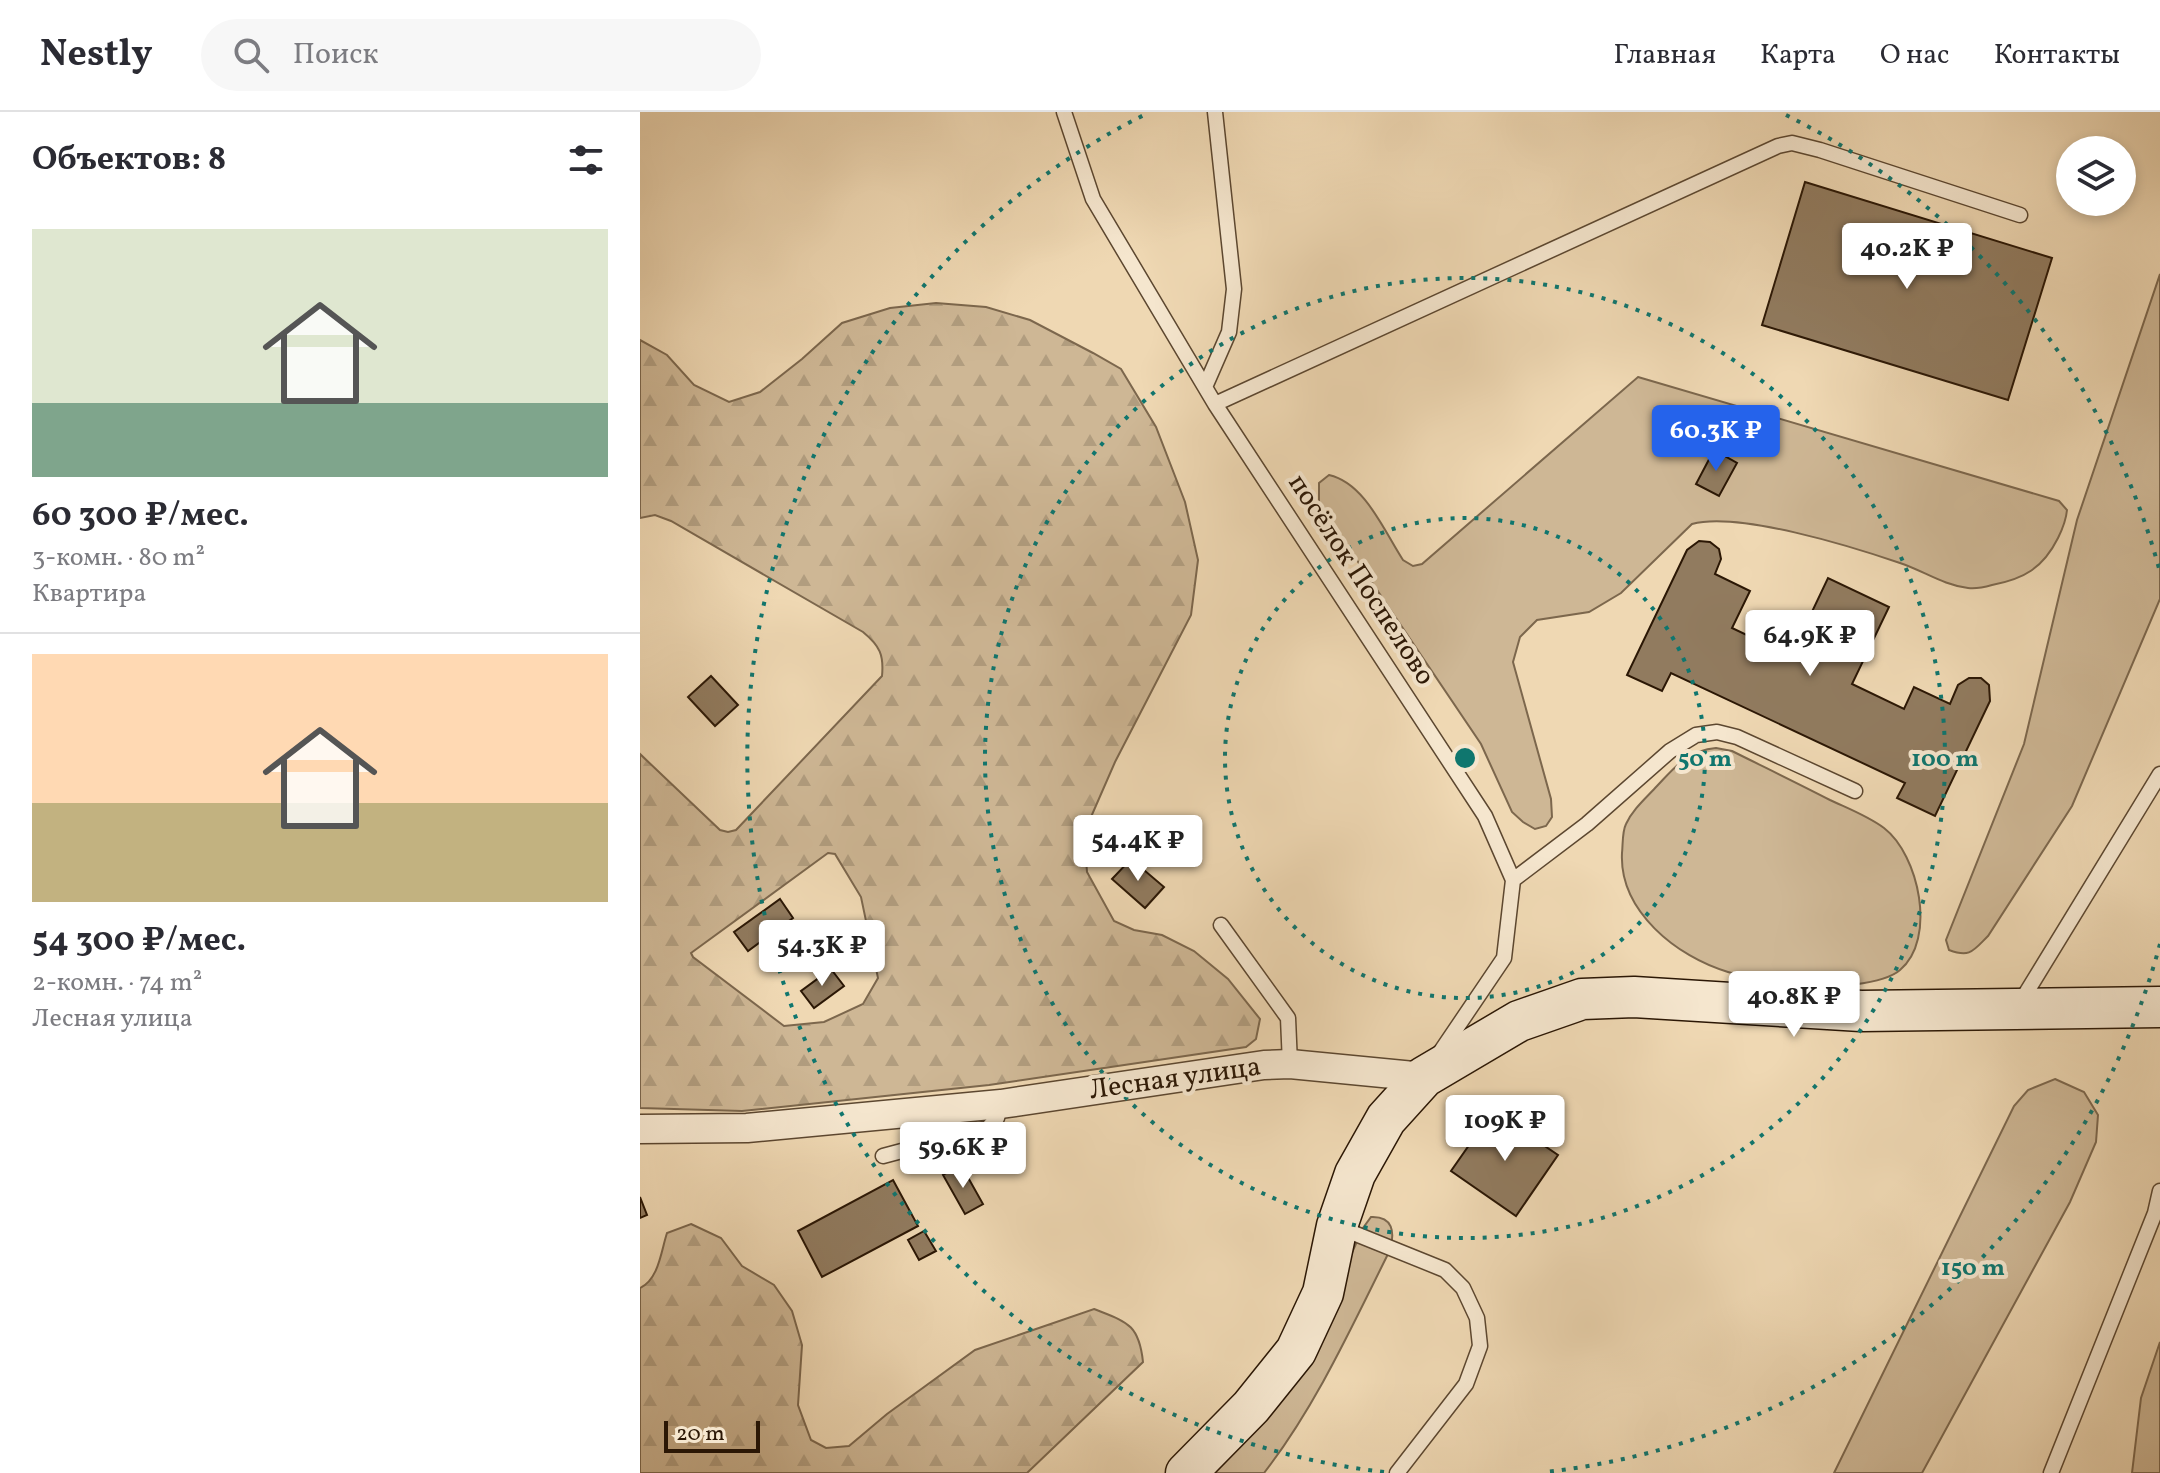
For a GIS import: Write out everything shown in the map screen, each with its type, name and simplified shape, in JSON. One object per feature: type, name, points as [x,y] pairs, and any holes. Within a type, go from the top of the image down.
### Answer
[{"type":"main road","points":[[1186,1473],[1251,1407],[1296,1351],[1323,1293],[1337,1226],[1355,1174],[1386,1119],[1424,1077],[1519,1021],[1582,999],[1634,997],[1861,1011],[2160,1007]]},
{"type":"street","name":"Лесная улица","points":[[640,1129],[747,1128],[1001,1104],[1264,1065],[1290,1064],[1424,1077]]},
{"type":"lane","name":"посёлок Поспелово","points":[[1064,112],[1093,199],[1215,404],[1485,816],[1513,880]]},
{"type":"lane","points":[[1205,387],[1229,332],[1234,289],[1215,112]]},
{"type":"lane","points":[[1215,404],[1778,146],[1792,143],[1820,150],[2020,215]]},
{"type":"lane","points":[[1424,1077],[1504,958],[1513,880],[1587,824],[1670,751],[1696,735],[1717,732],[1737,737],[1855,791]]},
{"type":"lane","points":[[2015,1010],[2160,774]]},
{"type":"lane","points":[[1221,925],[1288,1018],[1290,1064]]},
{"type":"lane","points":[[883,1156],[988,1128],[997,1118],[1001,1104]]},
{"type":"lane","points":[[2051,1473],[2155,1213],[2160,1191]]},
{"type":"lane","points":[[1337,1226],[1445,1270],[1463,1288],[1477,1318],[1480,1346],[1466,1384],[1397,1473]]},
{"type":"green space","points":[[2160,274],[2160,599],[2072,806],[1988,936],[1971,952],[1949,950],[1946,940],[2024,744],[2077,520]]},
{"type":"green space","points":[[936,303],[986,307],[1030,320],[1121,369],[1156,427],[1185,502],[1198,560],[1191,615],[1115,762],[1084,833],[1087,872],[1114,921],[1134,930],[1162,935],[1194,951],[1228,979],[1260,1019],[1256,1039],[1246,1047],[989,1085],[742,1111],[640,1108],[640,754],[720,830],[736,830],[882,676],[882,669],[880,651],[863,632],[671,521],[655,515],[640,518],[640,340],[667,355],[694,385],[729,402],[760,392],[842,323],[890,308]],"holes":[[[828,853],[835,854],[861,897],[878,978],[863,1004],[824,1022],[784,1026],[691,953]]]},
{"type":"green space","points":[[1638,377],[2059,501],[2067,510],[2066,518],[2052,548],[2039,564],[2014,579],[1974,588],[1950,584],[1854,548],[1766,526],[1712,521],[1692,524],[1621,593],[1589,612],[1537,620],[1520,637],[1513,662],[1551,799],[1552,817],[1546,826],[1535,829],[1512,812],[1481,744],[1319,504],[1319,483],[1329,475],[1353,488],[1372,510],[1403,560],[1413,566],[1422,564]]},
{"type":"green space","points":[[1716,748],[1732,751],[1864,816],[1884,828],[1896,841],[1914,877],[1920,919],[1918,939],[1911,956],[1900,970],[1869,982],[1827,987],[1801,986],[1738,975],[1709,965],[1671,943],[1655,929],[1630,894],[1624,874],[1622,853],[1626,824],[1632,813],[1676,766],[1697,752]]},
{"type":"green space","points":[[2055,1079],[2084,1092],[2098,1115],[2096,1142],[2070,1202],[1922,1473],[1834,1473],[2014,1106],[2028,1090]]},
{"type":"green space","points":[[1371,1217],[1384,1219],[1391,1226],[1390,1250],[1300,1421],[1264,1473],[1204,1473],[1322,1320],[1363,1228]]},
{"type":"green space","points":[[691,1224],[721,1238],[742,1266],[774,1285],[792,1311],[802,1345],[798,1405],[811,1440],[826,1448],[849,1446],[887,1414],[975,1350],[1094,1309],[1129,1326],[1138,1340],[1143,1362],[1027,1473],[640,1473],[640,1288],[655,1271],[667,1233]]},
{"type":"green space","points":[[2160,1342],[2160,1473],[2132,1473],[2141,1398]]},
{"type":"building","points":[[1805,182],[2052,258],[2008,400],[1762,325]]},
{"type":"building","points":[[1714,450],[1737,463],[1719,496],[1696,484]]},
{"type":"building","points":[[1699,541],[1710,542],[1719,549],[1721,559],[1715,574],[1750,591],[1732,628],[1791,656],[1828,578],[1889,607],[1852,684],[1904,709],[1914,687],[1950,704],[1958,685],[1969,678],[1981,678],[1989,685],[1990,701],[1935,816],[1897,798],[1905,783],[1671,673],[1662,691],[1627,675],[1687,550]]},
{"type":"building","points":[[711,676],[738,705],[715,726],[688,697]]},
{"type":"building","points":[[1131,859],[1164,887],[1145,908],[1112,879]]},
{"type":"building","points":[[780,899],[793,918],[748,951],[734,932]]},
{"type":"building","points":[[831,969],[844,986],[814,1008],[801,991]]},
{"type":"building","points":[[1493,1111],[1558,1155],[1516,1216],[1451,1171]]},
{"type":"building","points":[[961,1165],[983,1204],[965,1214],[943,1175]]},
{"type":"building","points":[[893,1180],[918,1226],[822,1277],[798,1231]]},
{"type":"building","points":[[640,1197],[647,1215],[640,1218]]},
{"type":"building","points":[[924,1231],[936,1251],[919,1260],[908,1240]]}]
